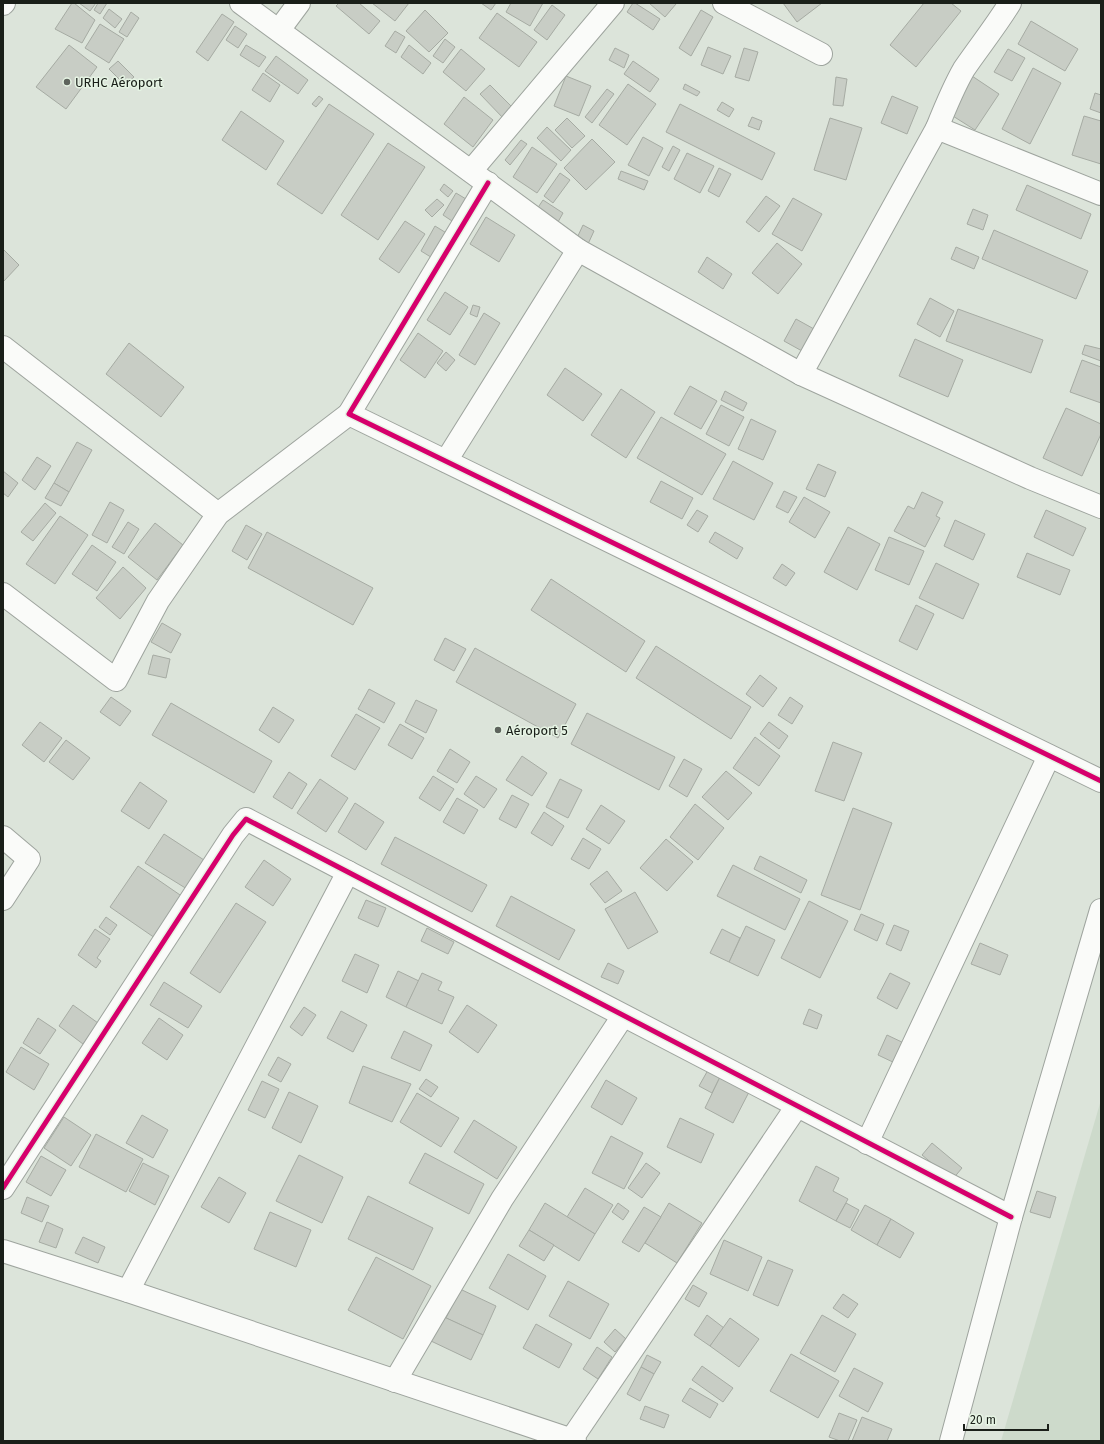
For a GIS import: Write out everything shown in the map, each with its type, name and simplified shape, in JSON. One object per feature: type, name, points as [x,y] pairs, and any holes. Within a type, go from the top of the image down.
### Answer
[{"type":"street","points":[[241,3],[578,250],[801,374],[1030,478],[1101,507]]},
{"type":"street","points":[[279,30],[299,3]]},
{"type":"street","points":[[3,594],[116,680],[158,601],[218,514],[349,414],[480,177],[613,3]]},
{"type":"street","points":[[724,3],[821,54]]},
{"type":"street","points":[[801,374],[937,128],[951,94],[964,70],[995,27],[1010,3]]},
{"type":"street","points":[[937,128],[1101,194]]},
{"type":"street","points":[[446,461],[578,250]]},
{"type":"street","points":[[3,347],[218,514]]},
{"type":"street","points":[[349,414],[1101,781]]},
{"type":"street","points":[[867,1143],[1049,756]]},
{"type":"street","points":[[3,1188],[233,835],[246,819],[1011,1218]]},
{"type":"street","points":[[3,837],[29,859],[3,899]]},
{"type":"street","points":[[128,1291],[348,872]]},
{"type":"street","points":[[951,1441],[1011,1218],[1101,910]]},
{"type":"street","points":[[395,1381],[502,1199],[623,1016]]},
{"type":"street","points":[[3,1251],[128,1291],[573,1440],[797,1106]]},
{"type":"shaded area","points":[[1101,1100],[1101,1441],[1001,1441]]},
{"type":"building","points":[[72,3],[95,20],[82,43],[55,29]]},
{"type":"building","points":[[79,3],[96,3],[90,11]]},
{"type":"building","points":[[98,3],[107,3],[100,14],[94,10]]},
{"type":"building","points":[[339,3],[359,3],[380,21],[369,34],[336,6]]},
{"type":"building","points":[[372,3],[409,3],[395,21]]},
{"type":"building","points":[[481,3],[496,3],[491,10]]},
{"type":"building","points":[[511,3],[543,3],[530,26],[506,12]]},
{"type":"building","points":[[633,3],[660,19],[653,30],[627,12]]},
{"type":"building","points":[[649,3],[675,3],[676,4],[665,17]]},
{"type":"building","points":[[783,3],[822,3],[797,22]]},
{"type":"building","points":[[924,3],[951,3],[961,11],[916,67],[890,45]]},
{"type":"building","points":[[552,5],[565,15],[547,40],[534,30]]},
{"type":"building","points":[[109,9],[122,19],[115,28],[103,18]]},
{"type":"building","points":[[425,10],[448,33],[429,52],[406,31]]},
{"type":"building","points":[[701,10],[713,17],[691,56],[679,48]]},
{"type":"building","points":[[131,12],[139,18],[127,37],[119,32]]},
{"type":"building","points":[[497,13],[537,42],[519,67],[479,38]]},
{"type":"building","points":[[222,14],[234,22],[208,61],[196,52]]},
{"type":"building","points":[[1031,21],[1078,49],[1065,71],[1018,44]]},
{"type":"building","points":[[100,24],[124,39],[109,63],[85,48]]},
{"type":"building","points":[[235,26],[247,34],[238,48],[226,40]]},
{"type":"building","points":[[395,31],[405,37],[396,53],[385,46]]},
{"type":"building","points":[[445,39],[455,47],[443,63],[433,56]]},
{"type":"building","points":[[69,45],[97,67],[66,109],[36,87]]},
{"type":"building","points":[[246,45],[266,57],[259,67],[240,55]]},
{"type":"building","points":[[409,45],[431,63],[423,74],[401,57]]},
{"type":"building","points":[[708,47],[731,56],[723,74],[701,65]]},
{"type":"building","points":[[615,48],[629,55],[624,68],[609,60]]},
{"type":"building","points":[[744,48],[758,52],[749,81],[735,77]]},
{"type":"building","points":[[461,49],[485,69],[466,91],[443,72]]},
{"type":"building","points":[[1008,49],[1025,58],[1012,81],[994,72]]},
{"type":"building","points":[[276,56],[308,80],[298,94],[265,71]]},
{"type":"building","points":[[118,61],[134,77],[125,85],[109,69]]},
{"type":"building","points":[[633,61],[659,79],[650,92],[624,74]]},
{"type":"building","points":[[1033,68],[1061,83],[1030,144],[1002,129]]},
{"type":"building","points":[[263,73],[280,85],[270,102],[252,90]]},
{"type":"building","points":[[969,74],[999,94],[975,130],[945,111]]},
{"type":"building","points":[[566,76],[591,86],[579,116],[554,106]]},
{"type":"building","points":[[836,77],[847,79],[843,106],[833,105]]},
{"type":"building","points":[[628,84],[656,104],[627,145],[599,125]]},
{"type":"building","points":[[685,84],[700,92],[697,96],[683,89]]},
{"type":"building","points":[[490,85],[514,109],[504,119],[480,94]]},
{"type":"building","points":[[607,89],[614,94],[592,123],[585,117]]},
{"type":"building","points":[[1095,93],[1101,95],[1101,113],[1090,109]]},
{"type":"building","points":[[319,96],[323,99],[316,107],[312,104]]},
{"type":"building","points":[[892,96],[918,107],[907,134],[881,123]]},
{"type":"building","points":[[464,97],[493,120],[473,147],[444,124]]},
{"type":"building","points":[[722,102],[734,109],[729,117],[717,110]]},
{"type":"building","points":[[329,104],[374,134],[322,214],[277,184]]},
{"type":"building","points":[[680,104],[775,153],[762,180],[666,132]]},
{"type":"building","points":[[241,111],[284,141],[266,170],[222,140]]},
{"type":"building","points":[[1084,116],[1101,121],[1101,164],[1072,155]]},
{"type":"building","points":[[752,117],[762,121],[759,130],[748,126]]},
{"type":"building","points":[[567,118],[585,136],[572,148],[555,130]]},
{"type":"building","points":[[830,118],[862,128],[846,180],[814,170]]},
{"type":"building","points":[[547,127],[571,150],[561,161],[537,138]]},
{"type":"building","points":[[643,137],[663,148],[649,176],[628,165]]},
{"type":"building","points":[[592,139],[615,162],[586,190],[564,168]]},
{"type":"building","points":[[521,140],[527,144],[510,165],[505,160]]},
{"type":"building","points":[[388,143],[425,167],[378,240],[341,215]]},
{"type":"building","points":[[673,146],[680,150],[669,171],[662,167]]},
{"type":"building","points":[[532,147],[557,164],[537,193],[513,177]]},
{"type":"building","points":[[687,153],[714,166],[700,193],[674,179]]},
{"type":"building","points":[[719,168],[731,174],[719,197],[708,191]]},
{"type":"building","points":[[621,171],[648,181],[644,190],[618,179]]},
{"type":"building","points":[[560,173],[570,180],[553,203],[544,196]]},
{"type":"building","points":[[444,184],[453,191],[448,197],[440,190]]},
{"type":"building","points":[[1027,185],[1091,214],[1081,239],[1016,210]]},
{"type":"building","points":[[456,193],[466,199],[452,221],[443,215]]},
{"type":"building","points":[[766,196],[780,206],[759,232],[746,222]]},
{"type":"building","points":[[793,198],[822,214],[802,251],[772,234]]},
{"type":"building","points":[[437,199],[444,205],[432,217],[425,210]]},
{"type":"building","points":[[543,200],[563,213],[558,222],[537,209]]},
{"type":"building","points":[[973,209],[988,215],[983,230],[967,224]]},
{"type":"building","points":[[486,217],[515,235],[499,262],[470,244]]},
{"type":"building","points":[[405,221],[425,234],[399,273],[379,259]]},
{"type":"building","points":[[583,225],[594,231],[588,244],[577,238]]},
{"type":"building","points":[[435,226],[448,234],[434,259],[421,251]]},
{"type":"building","points":[[994,230],[1088,271],[1076,299],[982,259]]},
{"type":"building","points":[[777,243],[802,264],[778,294],[752,273]]},
{"type":"building","points":[[956,247],[979,257],[974,269],[951,259]]},
{"type":"building","points":[[3,249],[19,265],[3,282]]},
{"type":"building","points":[[707,257],[732,274],[723,289],[698,272]]},
{"type":"building","points":[[445,292],[468,307],[450,335],[427,320]]},
{"type":"building","points":[[930,298],[954,311],[940,337],[917,324]]},
{"type":"building","points":[[473,305],[480,307],[477,317],[470,314]]},
{"type":"building","points":[[958,309],[1043,340],[1031,373],[946,341]]},
{"type":"building","points":[[484,313],[500,323],[475,365],[459,355]]},
{"type":"building","points":[[796,319],[814,329],[802,351],[784,341]]},
{"type":"building","points":[[418,333],[443,351],[425,378],[400,360]]},
{"type":"building","points":[[915,339],[963,360],[948,397],[899,376]]},
{"type":"building","points":[[129,343],[184,387],[161,417],[106,374]]},
{"type":"building","points":[[1085,345],[1101,349],[1101,361],[1082,354]]},
{"type":"building","points":[[446,352],[455,360],[446,371],[437,363]]},
{"type":"building","points":[[1082,360],[1101,367],[1101,403],[1070,392]]},
{"type":"building","points":[[565,368],[602,394],[583,421],[547,395]]},
{"type":"building","points":[[690,386],[717,401],[701,429],[674,414]]},
{"type":"building","points":[[621,389],[655,412],[626,458],[591,435]]},
{"type":"building","points":[[725,391],[747,403],[743,411],[721,400]]},
{"type":"building","points":[[721,405],[744,417],[729,446],[706,434]]},
{"type":"building","points":[[1066,408],[1101,424],[1101,434],[1082,476],[1043,458]]},
{"type":"building","points":[[661,417],[726,454],[702,495],[637,458]]},
{"type":"building","points":[[751,419],[776,431],[763,460],[738,449]]},
{"type":"building","points":[[77,442],[92,450],[69,492],[54,483]]},
{"type":"building","points":[[37,457],[51,466],[35,490],[22,480]]},
{"type":"building","points":[[733,461],[773,483],[754,520],[713,499]]},
{"type":"building","points":[[818,464],[836,472],[825,497],[806,489]]},
{"type":"building","points":[[3,471],[18,483],[8,497],[3,493]]},
{"type":"building","points":[[661,481],[693,498],[682,519],[650,502]]},
{"type":"building","points":[[54,483],[69,492],[61,506],[45,498]]},
{"type":"building","points":[[784,491],[797,497],[788,513],[776,507]]},
{"type":"building","points":[[922,492],[943,502],[936,516],[940,518],[925,547],[894,531],[908,506],[914,509]]},
{"type":"building","points":[[804,497],[830,512],[815,538],[789,522]]},
{"type":"building","points":[[110,502],[124,510],[107,543],[92,535]]},
{"type":"building","points":[[45,503],[56,513],[33,541],[21,532]]},
{"type":"building","points":[[697,510],[708,516],[698,532],[687,525]]},
{"type":"building","points":[[1046,510],[1086,528],[1073,556],[1034,537]]},
{"type":"building","points":[[60,516],[88,535],[55,584],[26,564]]},
{"type":"building","points":[[955,520],[985,534],[973,560],[944,546]]},
{"type":"building","points":[[128,522],[139,529],[124,554],[112,547]]},
{"type":"building","points":[[155,523],[183,545],[157,580],[128,557]]},
{"type":"building","points":[[246,525],[262,534],[247,560],[232,551]]},
{"type":"building","points":[[848,527],[880,544],[857,590],[824,572]]},
{"type":"building","points":[[267,532],[373,588],[353,625],[248,568]]},
{"type":"building","points":[[715,532],[743,548],[737,559],[709,542]]},
{"type":"building","points":[[889,537],[924,551],[909,585],[875,570]]},
{"type":"building","points":[[92,545],[116,562],[97,591],[72,574]]},
{"type":"building","points":[[1027,553],[1070,570],[1060,595],[1017,577]]},
{"type":"building","points":[[936,563],[979,584],[963,619],[919,598]]},
{"type":"building","points":[[782,564],[795,573],[786,586],[773,578]]},
{"type":"building","points":[[123,567],[146,588],[120,619],[96,598]]},
{"type":"building","points":[[551,579],[645,641],[626,672],[531,610]]},
{"type":"building","points":[[916,605],[934,614],[917,650],[899,641]]},
{"type":"building","points":[[162,623],[181,634],[171,653],[151,642]]},
{"type":"building","points":[[445,638],[466,649],[454,671],[434,660]]},
{"type":"building","points":[[656,646],[751,707],[731,739],[636,678]]},
{"type":"building","points":[[475,648],[576,704],[558,738],[456,682]]},
{"type":"building","points":[[153,655],[170,659],[166,678],[148,674]]},
{"type":"building","points":[[760,675],[777,688],[763,707],[746,694]]},
{"type":"building","points":[[369,689],[395,703],[384,723],[358,709]]},
{"type":"building","points":[[111,697],[131,711],[120,726],[100,712]]},
{"type":"building","points":[[790,697],[803,706],[792,724],[778,715]]},
{"type":"building","points":[[416,700],[437,710],[426,733],[405,722]]},
{"type":"building","points":[[171,703],[272,761],[254,793],[152,735]]},
{"type":"building","points":[[273,707],[294,720],[279,743],[259,730]]},
{"type":"building","points":[[587,713],[675,757],[659,790],[571,744]]},
{"type":"building","points":[[356,714],[380,728],[355,770],[331,756]]},
{"type":"building","points":[[40,722],[62,738],[44,762],[22,745]]},
{"type":"building","points":[[769,722],[788,736],[779,749],[760,734]]},
{"type":"building","points":[[400,724],[424,738],[412,759],[388,745]]},
{"type":"building","points":[[755,737],[780,756],[759,786],[733,768]]},
{"type":"building","points":[[66,740],[90,758],[73,780],[49,762]]},
{"type":"building","points":[[833,742],[862,753],[844,801],[815,791]]},
{"type":"building","points":[[450,749],[470,762],[457,783],[437,771]]},
{"type":"building","points":[[522,756],[547,773],[532,796],[506,780]]},
{"type":"building","points":[[684,759],[702,769],[687,797],[669,786]]},
{"type":"building","points":[[726,771],[752,793],[728,820],[702,797]]},
{"type":"building","points":[[289,772],[307,784],[292,809],[273,797]]},
{"type":"building","points":[[433,776],[454,789],[440,811],[419,798]]},
{"type":"building","points":[[476,776],[497,789],[484,808],[464,794]]},
{"type":"building","points":[[320,779],[348,798],[326,832],[297,813]]},
{"type":"building","points":[[560,779],[582,790],[568,818],[546,807]]},
{"type":"building","points":[[140,782],[167,801],[149,829],[121,811]]},
{"type":"building","points":[[512,795],[529,804],[516,828],[499,819]]},
{"type":"building","points":[[457,798],[478,810],[464,834],[443,822]]},
{"type":"building","points":[[355,803],[384,822],[366,850],[338,832]]},
{"type":"building","points":[[695,804],[724,828],[698,860],[670,837]]},
{"type":"building","points":[[601,805],[625,821],[609,844],[586,829]]},
{"type":"building","points":[[853,808],[892,823],[860,910],[821,895]]},
{"type":"building","points":[[544,812],[564,826],[552,846],[531,833]]},
{"type":"building","points":[[164,834],[204,860],[187,889],[145,863]]},
{"type":"building","points":[[395,837],[487,885],[472,912],[381,864]]},
{"type":"building","points":[[583,838],[601,849],[589,869],[571,859]]},
{"type":"building","points":[[666,839],[693,862],[667,891],[640,868]]},
{"type":"building","points":[[760,856],[807,880],[801,893],[754,869]]},
{"type":"building","points":[[264,860],[291,879],[273,906],[245,887]]},
{"type":"building","points":[[733,865],[800,899],[785,930],[717,896]]},
{"type":"building","points":[[138,866],[183,897],[155,938],[110,907]]},
{"type":"building","points":[[607,871],[622,891],[605,903],[590,884]]},
{"type":"building","points":[[635,892],[658,932],[628,949],[605,909]]},
{"type":"building","points":[[511,896],[575,930],[559,960],[496,926]]},
{"type":"building","points":[[366,900],[386,908],[378,927],[358,918]]},
{"type":"building","points":[[809,901],[848,921],[820,978],[781,958]]},
{"type":"building","points":[[236,903],[266,922],[220,993],[190,973]]},
{"type":"building","points":[[861,914],[884,924],[877,941],[854,930]]},
{"type":"building","points":[[106,917],[117,925],[110,935],[99,927]]},
{"type":"building","points":[[894,925],[909,931],[901,951],[886,944]]},
{"type":"building","points":[[746,926],[775,940],[758,976],[729,962]]},
{"type":"building","points":[[427,928],[454,942],[448,954],[421,941]]},
{"type":"building","points":[[95,929],[110,939],[97,958],[101,961],[96,968],[78,955]]},
{"type":"building","points":[[722,929],[740,938],[729,962],[710,953]]},
{"type":"building","points":[[980,943],[1008,955],[1000,975],[971,964]]},
{"type":"building","points":[[355,954],[379,965],[367,993],[342,981]]},
{"type":"building","points":[[608,963],[624,971],[618,984],[601,977]]},
{"type":"building","points":[[398,971],[419,981],[406,1007],[386,997]]},
{"type":"building","points":[[422,973],[442,982],[438,990],[454,997],[442,1024],[406,1007]]},
{"type":"building","points":[[890,973],[910,983],[897,1009],[877,998]]},
{"type":"building","points":[[164,982],[202,1006],[188,1028],[150,1005]]},
{"type":"building","points":[[73,1005],[98,1023],[83,1044],[59,1026]]},
{"type":"building","points":[[467,1005],[497,1025],[478,1053],[449,1032]]},
{"type":"building","points":[[304,1007],[316,1015],[302,1036],[290,1027]]},
{"type":"building","points":[[809,1009],[822,1015],[817,1029],[803,1024]]},
{"type":"building","points":[[341,1011],[367,1025],[353,1052],[327,1038]]},
{"type":"building","points":[[38,1018],[56,1030],[40,1054],[23,1043]]},
{"type":"building","points":[[159,1018],[183,1035],[167,1060],[142,1043]]},
{"type":"building","points":[[404,1031],[432,1045],[420,1071],[391,1058]]},
{"type":"building","points":[[887,1035],[906,1044],[897,1064],[878,1055]]},
{"type":"building","points":[[21,1047],[49,1064],[34,1090],[6,1072]]},
{"type":"building","points":[[278,1057],[291,1064],[281,1082],[268,1075]]},
{"type":"building","points":[[363,1066],[411,1084],[392,1122],[349,1103]]},
{"type":"building","points":[[708,1070],[720,1077],[712,1093],[699,1086]]},
{"type":"building","points":[[720,1077],[749,1092],[733,1123],[705,1108]]},
{"type":"building","points":[[426,1079],[438,1087],[431,1097],[419,1089]]},
{"type":"building","points":[[606,1080],[637,1098],[622,1125],[591,1107]]},
{"type":"building","points":[[262,1081],[279,1089],[265,1118],[248,1110]]},
{"type":"building","points":[[289,1092],[318,1106],[301,1143],[272,1128]]},
{"type":"building","points":[[417,1093],[459,1118],[441,1147],[400,1122]]},
{"type":"building","points":[[142,1115],[168,1130],[153,1158],[126,1143]]},
{"type":"building","points":[[64,1117],[91,1135],[71,1166],[44,1148]]},
{"type":"building","points":[[680,1118],[714,1134],[701,1163],[667,1147]]},
{"type":"building","points":[[474,1120],[517,1147],[497,1179],[454,1152]]},
{"type":"building","points":[[96,1134],[143,1159],[126,1192],[79,1167]]},
{"type":"building","points":[[611,1136],[643,1153],[624,1189],[592,1173]]},
{"type":"building","points":[[932,1143],[962,1168],[952,1180],[922,1155]]},
{"type":"building","points":[[425,1153],[484,1184],[469,1214],[409,1183]]},
{"type":"building","points":[[299,1155],[343,1177],[322,1223],[276,1201]]},
{"type":"building","points":[[41,1156],[66,1170],[51,1196],[26,1182]]},
{"type":"building","points":[[143,1163],[169,1176],[155,1205],[129,1191]]},
{"type":"building","points":[[646,1163],[660,1173],[642,1198],[628,1188]]},
{"type":"building","points":[[816,1166],[839,1178],[833,1191],[848,1199],[836,1221],[799,1201]]},
{"type":"building","points":[[219,1177],[246,1193],[229,1223],[201,1207]]},
{"type":"building","points":[[585,1188],[613,1205],[595,1234],[567,1217]]},
{"type":"building","points":[[1037,1191],[1056,1197],[1050,1218],[1030,1212]]},
{"type":"building","points":[[368,1196],[433,1228],[413,1270],[348,1239]]},
{"type":"building","points":[[27,1197],[49,1206],[42,1222],[21,1213]]},
{"type":"building","points":[[545,1203],[595,1234],[579,1261],[529,1230]]},
{"type":"building","points":[[618,1203],[629,1211],[623,1220],[612,1212]]},
{"type":"building","points":[[669,1203],[702,1223],[677,1263],[645,1243]]},
{"type":"building","points":[[846,1203],[859,1210],[850,1228],[836,1221]]},
{"type":"building","points":[[865,1205],[891,1219],[877,1245],[851,1230]]},
{"type":"building","points":[[644,1207],[661,1217],[639,1252],[622,1242]]},
{"type":"building","points":[[270,1212],[311,1230],[296,1267],[254,1249]]},
{"type":"building","points":[[891,1219],[914,1233],[900,1258],[877,1245]]},
{"type":"building","points":[[47,1222],[63,1229],[56,1248],[39,1242]]},
{"type":"building","points":[[529,1230],[554,1245],[544,1261],[519,1246]]},
{"type":"building","points":[[83,1237],[105,1247],[98,1263],[75,1253]]},
{"type":"building","points":[[724,1240],[762,1257],[748,1291],[710,1274]]},
{"type":"building","points":[[508,1254],[546,1276],[528,1310],[489,1288]]},
{"type":"building","points":[[376,1257],[431,1286],[403,1339],[348,1310]]},
{"type":"building","points":[[768,1260],[793,1270],[778,1306],[753,1295]]},
{"type":"building","points":[[568,1281],[609,1304],[590,1339],[549,1316]]},
{"type":"building","points":[[693,1285],[707,1293],[699,1307],[685,1299]]},
{"type":"building","points":[[460,1289],[496,1306],[483,1335],[446,1318]]},
{"type":"building","points":[[843,1294],[858,1304],[848,1318],[833,1308]]},
{"type":"building","points":[[707,1315],[724,1328],[710,1346],[694,1335]]},
{"type":"building","points":[[822,1315],[856,1334],[835,1372],[800,1353]]},
{"type":"building","points":[[442,1316],[483,1335],[471,1360],[431,1341]]},
{"type":"building","points":[[730,1318],[759,1339],[739,1367],[710,1346]]},
{"type":"building","points":[[536,1324],[572,1344],[559,1368],[523,1348]]},
{"type":"building","points":[[615,1329],[626,1339],[615,1352],[604,1342]]},
{"type":"building","points":[[597,1347],[612,1357],[598,1379],[583,1369]]},
{"type":"building","points":[[791,1354],[839,1381],[818,1418],[770,1391]]},
{"type":"building","points":[[647,1355],[661,1362],[654,1374],[641,1367]]},
{"type":"building","points":[[702,1366],[733,1388],[723,1402],[692,1380]]},
{"type":"building","points":[[641,1367],[654,1374],[640,1401],[627,1394]]},
{"type":"building","points":[[854,1368],[883,1383],[868,1412],[839,1396]]},
{"type":"building","points":[[690,1388],[718,1404],[710,1418],[682,1401]]},
{"type":"building","points":[[645,1406],[669,1415],[664,1428],[640,1419]]},
{"type":"building","points":[[839,1413],[857,1420],[848,1441],[840,1441],[829,1437]]},
{"type":"building","points":[[862,1417],[892,1429],[887,1441],[852,1441]]},
{"type":"cycle path","points":[[488,183],[349,414],[1101,781]]},
{"type":"cycle path","points":[[3,1188],[233,835],[246,819],[1011,1217]]},
{"type":"place","name":"URHC Aéroport","points":[[67,82]]},
{"type":"place","name":"Aéroport 5","points":[[498,730]]}]
